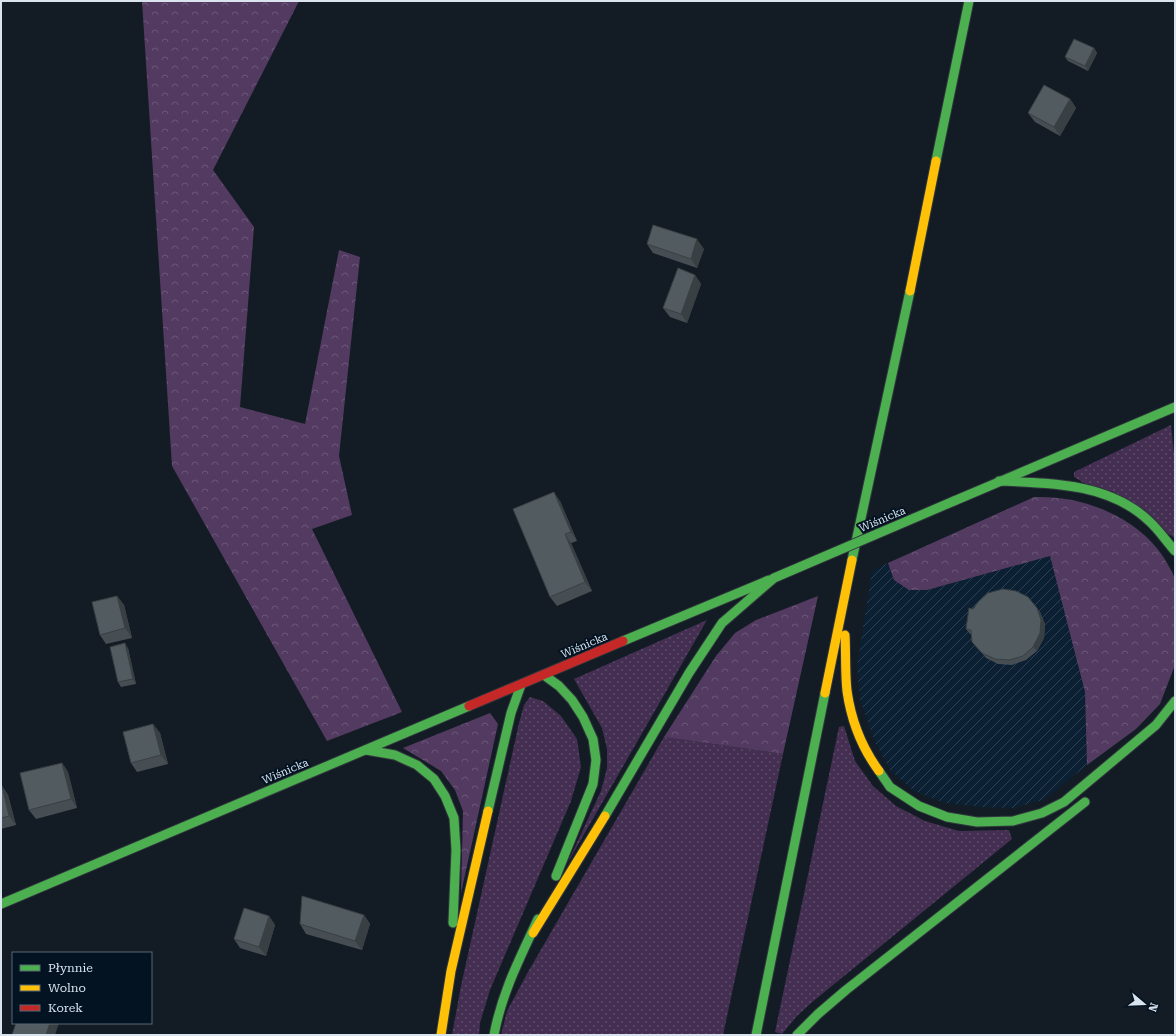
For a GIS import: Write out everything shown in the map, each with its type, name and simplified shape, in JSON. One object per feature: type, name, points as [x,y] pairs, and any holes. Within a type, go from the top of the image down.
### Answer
[{"type":"main road","points":[[756,1035],[844,597],[894,368],[969,1]]},
{"type":"main road","name":"Wiśnicka","points":[[1,904],[774,578],[1175,406]]},
{"type":"main road","points":[[999,481],[1059,484],[1086,489],[1109,497],[1135,510],[1157,528],[1175,551]]},
{"type":"main road","points":[[533,933],[610,807],[689,673],[722,624],[774,578]]},
{"type":"main road","points":[[844,597],[847,691],[855,725],[868,756],[890,787],[920,806],[946,817],[977,822],[1013,821],[1042,813],[1064,802],[1156,725],[1175,701]]},
{"type":"main road","points":[[494,1035],[498,1014],[509,981],[533,933],[593,784],[596,760],[592,739],[583,717],[572,700],[559,686],[544,675]]},
{"type":"main road","points":[[441,1035],[451,971],[511,713],[521,685]]},
{"type":"main road","points":[[366,750],[395,755],[417,764],[434,779],[445,796],[454,818],[456,850],[451,971]]},
{"type":"main road","points":[[797,1035],[818,1014],[846,990],[1094,794]]},
{"type":"main road","points":[[749,1035],[766,987]]},
{"type":"shaded area","points":[[1171,425],[1175,463],[1175,538],[1074,477],[1074,472]]},
{"type":"shaded area","points":[[1050,556],[1085,692],[1087,765],[1043,800],[1013,808],[982,807],[945,803],[914,791],[890,770],[874,740],[860,699],[857,666],[872,571],[888,563],[894,580],[927,590]]},
{"type":"shaded area","points":[[707,620],[567,864],[601,791],[607,768],[607,749],[602,728],[574,679]]},
{"type":"shaded area","points":[[530,697],[543,701],[561,716],[577,739],[581,767],[571,801],[490,990],[480,1023],[479,1035],[452,1035],[461,986],[519,723],[524,705]]},
{"type":"shaded area","points":[[844,726],[855,761],[873,786],[896,806],[925,821],[959,831],[1009,830],[1012,839],[811,1003],[796,1017],[782,1034],[775,1032],[839,727]]},
{"type":"shaded area","points":[[664,737],[783,754],[723,1035],[501,1035],[507,1011],[528,972]]},
{"type":"green space","points":[[142,1],[299,1],[213,170],[254,227],[240,407],[305,424],[339,250],[360,257],[339,456],[352,515],[312,529],[402,712],[327,741],[172,466]]},
{"type":"green space","points":[[1034,497],[1073,500],[1088,504],[1104,510],[1132,525],[1155,546],[1169,566],[1175,580],[1175,665],[1160,704],[1136,729],[1087,765],[1085,692],[1050,556],[927,590],[909,590],[894,580],[888,563]]},
{"type":"green space","points":[[818,596],[783,754],[664,737],[716,656],[735,633],[756,620]]},
{"type":"green space","points":[[490,713],[498,724],[461,893],[463,811],[455,790],[441,771],[403,748]]},
{"type":"building","points":[[1074,39],[1094,48],[1085,66],[1065,57]]},
{"type":"building","points":[[1044,85],[1070,99],[1054,127],[1028,113]]},
{"type":"building","points":[[653,225],[697,239],[691,259],[647,244]]},
{"type":"building","points":[[678,268],[695,275],[681,314],[663,308]]},
{"type":"building","points":[[554,492],[571,532],[565,534],[585,582],[550,597],[513,509]]},
{"type":"building","points":[[1003,589],[1016,591],[1028,597],[1037,608],[1041,620],[1040,633],[1033,647],[1023,656],[1009,660],[995,659],[982,653],[972,642],[971,630],[966,629],[969,608],[973,609],[988,593]]},
{"type":"building","points":[[117,596],[125,628],[100,635],[92,602]]},
{"type":"building","points":[[125,643],[133,679],[118,682],[110,647]]},
{"type":"building","points":[[153,724],[161,755],[131,763],[123,732]]},
{"type":"building","points":[[62,763],[71,799],[29,810],[20,773]]},
{"type":"building","points":[[1,786],[9,816],[1,818]]},
{"type":"building","points":[[302,896],[364,915],[355,941],[300,924]]},
{"type":"building","points":[[244,908],[269,916],[259,947],[234,939]]},
{"type":"building","points":[[16,1024],[50,1024],[46,1035],[12,1035]]},
{"type":"traffic: fast","points":[[936,161],[969,1]]},
{"type":"traffic: fast","points":[[852,560],[910,291]]},
{"type":"traffic: fast","points":[[954,501],[1175,407]]},
{"type":"traffic: fast","points":[[999,481],[1059,485],[1098,492],[1116,499],[1133,508],[1149,521],[1175,551]]},
{"type":"traffic: fast","points":[[774,578],[954,501]]},
{"type":"traffic: fast","points":[[605,816],[689,673],[722,623],[774,578]]},
{"type":"traffic: fast","points":[[623,641],[769,580]]},
{"type":"traffic: fast","points":[[544,675],[559,686],[572,700],[583,717],[593,739],[596,760],[593,784],[556,876]]},
{"type":"traffic: fast","points":[[488,811],[511,713],[521,685]]},
{"type":"traffic: fast","points":[[756,1035],[825,693]]},
{"type":"traffic: fast","points":[[879,771],[890,787],[919,806],[947,817],[977,822],[1013,821],[1042,813],[1064,802],[1156,725],[1175,701]]},
{"type":"traffic: fast","points":[[1,904],[469,706]]},
{"type":"traffic: fast","points":[[366,750],[395,755],[417,765],[434,779],[445,796],[454,818],[456,850],[453,923]]},
{"type":"traffic: fast","points":[[797,1035],[818,1014],[846,990],[1085,802]]},
{"type":"traffic: fast","points":[[494,1035],[497,1019],[507,990],[538,919]]},
{"type":"traffic: slow","points":[[910,291],[936,161]]},
{"type":"traffic: slow","points":[[825,693],[852,560]]},
{"type":"traffic: slow","points":[[845,635],[846,684],[851,712],[862,743],[879,771]]},
{"type":"traffic: slow","points":[[441,1035],[451,971],[488,811]]},
{"type":"traffic: slow","points":[[533,933],[605,816]]},
{"type":"traffic: jam","points":[[469,706],[623,641]]}]
